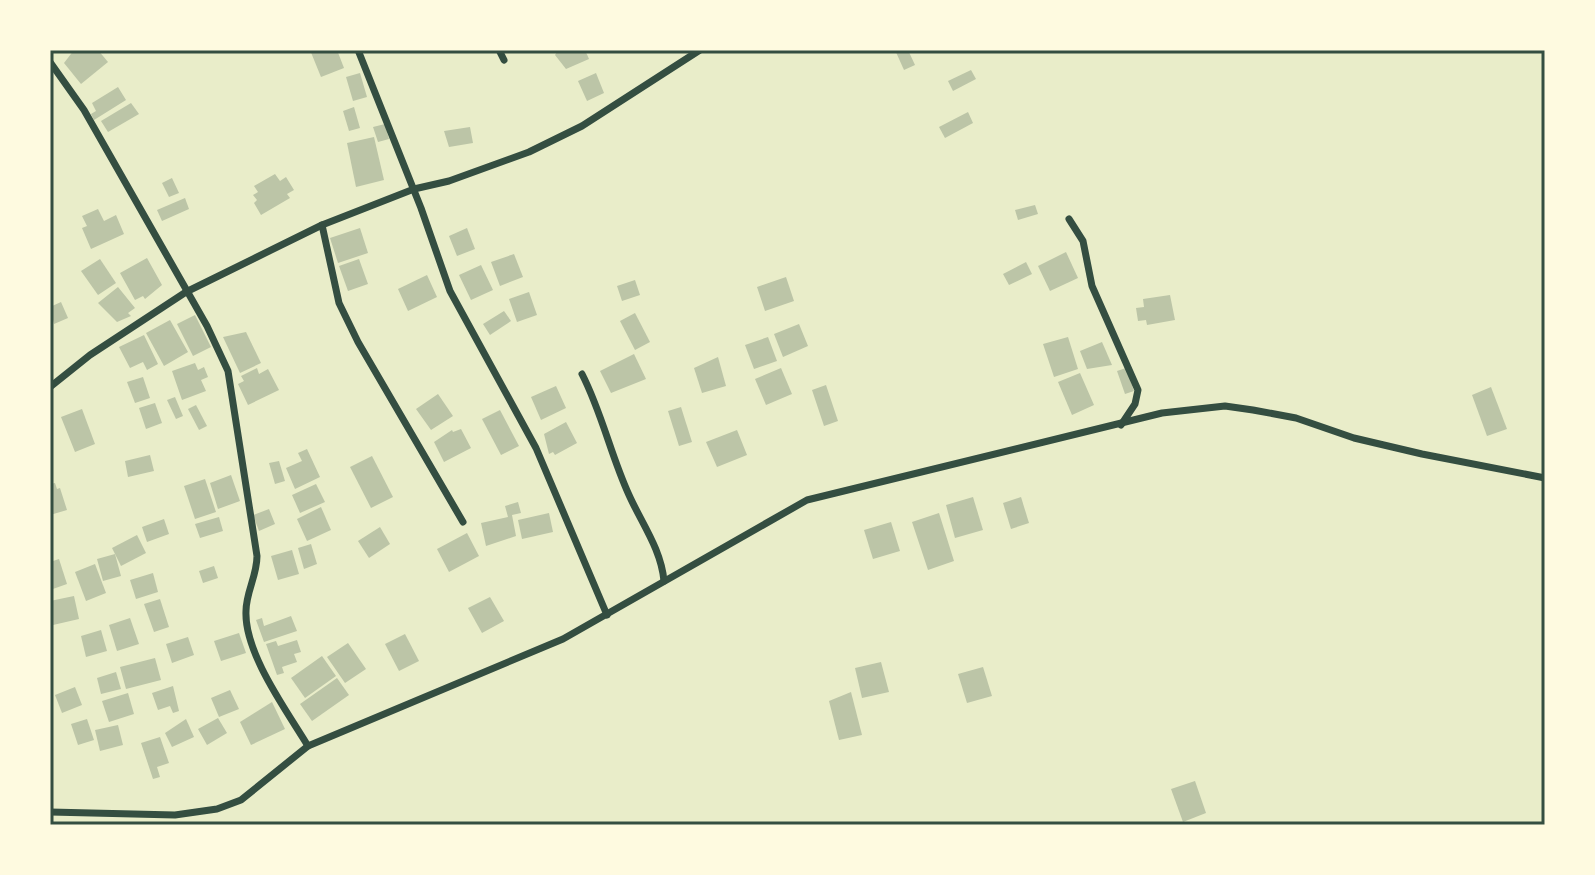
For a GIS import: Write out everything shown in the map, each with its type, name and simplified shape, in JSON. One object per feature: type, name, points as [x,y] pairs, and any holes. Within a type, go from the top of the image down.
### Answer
[{"type":"street","points":[[358,50],[395,150],[414,189],[450,291],[536,448],[607,615]]},
{"type":"street","points":[[499,50],[504,60]]},
{"type":"street","points":[[50,387],[110,341],[186,292],[322,225],[414,189],[449,181],[529,152],[582,126],[700,50]]},
{"type":"street","points":[[50,62],[84,110],[207,326],[228,371],[257,556],[257,575],[246,610],[248,624],[267,677],[308,746]]},
{"type":"street","points":[[1069,219],[1083,241],[1092,286],[1138,390],[1135,404],[1121,425]]},
{"type":"street","points":[[322,225],[339,303],[358,342],[463,522]]},
{"type":"street","points":[[582,374],[598,405],[628,493],[657,549],[664,581]]},
{"type":"street","points":[[50,812],[175,815],[217,809],[261,788],[308,746],[405,703],[531,655],[807,500],[1162,413],[1225,406],[1296,418],[1354,438],[1545,478]]},
{"type":"building","points":[[74,50],[98,50],[108,62],[81,84],[64,63]]},
{"type":"building","points":[[310,50],[337,50],[344,68],[321,77]]},
{"type":"building","points":[[558,50],[585,50],[589,59],[566,69],[555,55]]},
{"type":"building","points":[[895,50],[908,50],[915,65],[904,70]]},
{"type":"building","points":[[971,70],[976,79],[953,91],[948,81]]},
{"type":"building","points":[[360,73],[367,97],[353,101],[346,77]]},
{"type":"building","points":[[596,73],[604,93],[587,101],[578,81]]},
{"type":"building","points":[[118,87],[126,100],[94,120],[91,114],[96,111],[92,103]]},
{"type":"building","points":[[131,103],[139,114],[108,132],[101,121]]},
{"type":"building","points":[[354,107],[360,128],[349,131],[343,111]]},
{"type":"building","points":[[968,112],[973,123],[945,138],[939,127]]},
{"type":"building","points":[[385,124],[389,139],[378,142],[373,127]]},
{"type":"building","points":[[470,127],[473,143],[449,147],[444,131]]},
{"type":"building","points":[[374,137],[384,180],[356,187],[347,143]]},
{"type":"building","points":[[275,174],[280,181],[286,177],[294,190],[287,194],[290,198],[261,215],[254,203],[257,200],[253,195],[258,192],[254,186]]},
{"type":"building","points":[[172,178],[179,193],[169,197],[162,183]]},
{"type":"building","points":[[185,198],[189,209],[162,221],[157,210]]},
{"type":"building","points":[[1035,205],[1038,214],[1018,220],[1015,210]]},
{"type":"building","points":[[98,209],[104,221],[116,215],[124,234],[91,249],[82,228],[87,226],[82,216]]},
{"type":"building","points":[[360,228],[368,253],[338,263],[330,238]]},
{"type":"building","points":[[467,228],[475,249],[457,256],[449,236]]},
{"type":"building","points":[[1066,252],[1078,278],[1050,291],[1038,266]]},
{"type":"building","points":[[514,254],[523,277],[500,286],[491,262]]},
{"type":"building","points":[[147,258],[162,285],[145,299],[143,296],[135,300],[120,273]]},
{"type":"building","points":[[100,259],[116,283],[98,295],[81,271]]},
{"type":"building","points":[[359,259],[368,284],[348,291],[339,266]]},
{"type":"building","points":[[1026,262],[1032,274],[1009,285],[1003,274]]},
{"type":"building","points":[[481,265],[493,290],[471,300],[459,275]]},
{"type":"building","points":[[427,275],[437,297],[408,311],[398,289]]},
{"type":"building","points":[[786,277],[794,301],[765,311],[757,287]]},
{"type":"building","points":[[635,280],[640,295],[622,301],[617,286]]},
{"type":"building","points":[[118,287],[135,308],[128,313],[131,316],[117,322],[98,303]]},
{"type":"building","points":[[529,292],[537,315],[517,322],[509,299]]},
{"type":"building","points":[[1170,295],[1175,320],[1147,325],[1146,320],[1138,321],[1136,308],[1144,307],[1143,299]]},
{"type":"building","points":[[61,302],[68,318],[54,324],[50,307]]},
{"type":"building","points":[[504,311],[511,321],[490,335],[483,324]]},
{"type":"building","points":[[635,313],[650,342],[635,350],[620,321]]},
{"type":"building","points":[[195,315],[211,347],[193,356],[177,324]]},
{"type":"building","points":[[170,320],[188,352],[164,366],[146,333]]},
{"type":"building","points":[[799,324],[808,346],[783,357],[774,334]]},
{"type":"building","points":[[246,332],[261,363],[240,373],[223,337]]},
{"type":"building","points":[[144,335],[158,364],[147,370],[143,362],[130,368],[119,347]]},
{"type":"building","points":[[768,337],[777,361],[754,369],[745,345]]},
{"type":"building","points":[[1068,337],[1078,369],[1054,377],[1043,344]]},
{"type":"building","points":[[1102,342],[1112,365],[1087,369],[1080,351]]},
{"type":"building","points":[[634,354],[646,379],[611,393],[600,371]]},
{"type":"building","points":[[718,357],[726,386],[702,393],[694,368]]},
{"type":"building","points":[[195,363],[198,370],[204,367],[208,377],[201,380],[206,391],[182,400],[172,371]]},
{"type":"building","points":[[257,368],[259,374],[268,369],[279,390],[248,405],[238,384],[244,381],[241,376]]},
{"type":"building","points":[[781,368],[792,394],[766,405],[755,379]]},
{"type":"building","points":[[1126,368],[1134,391],[1125,394],[1117,371]]},
{"type":"building","points":[[1080,373],[1094,405],[1072,415],[1058,382]]},
{"type":"building","points":[[143,377],[150,398],[135,403],[127,382]]},
{"type":"building","points":[[826,385],[838,421],[824,426],[812,390]]},
{"type":"building","points":[[556,386],[566,408],[541,420],[531,397]]},
{"type":"building","points":[[1491,387],[1507,429],[1487,436],[1472,395]]},
{"type":"building","points":[[438,394],[453,416],[431,430],[416,409]]},
{"type":"building","points":[[175,397],[183,416],[176,419],[167,400]]},
{"type":"building","points":[[155,403],[162,423],[146,429],[139,408]]},
{"type":"building","points":[[196,405],[207,426],[199,430],[188,409]]},
{"type":"building","points":[[681,407],[692,442],[679,446],[668,411]]},
{"type":"building","points":[[82,409],[95,444],[75,452],[61,417]]},
{"type":"building","points":[[500,410],[519,446],[501,455],[482,419]]},
{"type":"building","points":[[566,422],[577,443],[555,455],[553,452],[549,454],[544,434]]},
{"type":"building","points":[[461,429],[471,448],[444,462],[434,442],[452,430]]},
{"type":"building","points":[[737,430],[747,455],[717,467],[706,442]]},
{"type":"building","points":[[307,449],[320,477],[295,489],[286,468],[302,461],[298,453]]},
{"type":"building","points":[[150,455],[154,471],[128,477],[125,461]]},
{"type":"building","points":[[372,456],[393,497],[371,508],[350,467]]},
{"type":"building","points":[[279,461],[285,481],[275,484],[269,463]]},
{"type":"building","points":[[231,475],[240,501],[218,509],[210,483]]},
{"type":"building","points":[[205,479],[216,512],[195,519],[184,486]]},
{"type":"building","points":[[55,483],[57,489],[60,488],[67,510],[50,515],[50,484]]},
{"type":"building","points":[[316,484],[325,502],[300,513],[292,495]]},
{"type":"building","points":[[973,497],[983,530],[955,538],[946,505]]},
{"type":"building","points":[[1021,497],[1029,523],[1011,529],[1003,503]]},
{"type":"building","points":[[518,502],[521,513],[512,515],[516,536],[486,546],[481,523],[508,517],[505,506]]},
{"type":"building","points":[[321,507],[331,530],[307,541],[297,519]]},
{"type":"building","points":[[269,509],[275,524],[259,531],[253,515]]},
{"type":"building","points":[[549,513],[553,532],[522,539],[518,520]]},
{"type":"building","points":[[939,513],[954,561],[928,570],[912,522]]},
{"type":"building","points":[[219,517],[223,531],[200,538],[195,524]]},
{"type":"building","points":[[164,519],[169,534],[147,542],[142,527]]},
{"type":"building","points":[[891,522],[900,551],[873,559],[864,530]]},
{"type":"building","points":[[380,527],[390,544],[369,558],[358,541]]},
{"type":"building","points":[[467,533],[479,556],[449,572],[437,549]]},
{"type":"building","points":[[137,535],[146,553],[121,566],[112,548]]},
{"type":"building","points":[[311,544],[317,564],[304,569],[298,548]]},
{"type":"building","points":[[292,550],[299,574],[278,580],[271,556]]},
{"type":"building","points":[[115,554],[121,576],[103,581],[97,559]]},
{"type":"building","points":[[59,559],[67,584],[50,590],[50,562]]},
{"type":"building","points":[[95,564],[106,593],[86,601],[75,572]]},
{"type":"building","points":[[214,566],[218,578],[203,583],[199,571]]},
{"type":"building","points":[[153,573],[158,592],[136,599],[130,580]]},
{"type":"building","points":[[74,596],[79,619],[53,625],[50,601]]},
{"type":"building","points":[[490,597],[504,621],[482,633],[468,608]]},
{"type":"building","points":[[160,599],[169,627],[154,632],[144,604]]},
{"type":"building","points":[[291,616],[297,631],[264,642],[256,620],[262,618],[264,626]]},
{"type":"building","points":[[130,618],[139,644],[117,651],[109,625]]},
{"type":"building","points":[[101,630],[107,651],[86,657],[81,636]]},
{"type":"building","points":[[239,633],[246,653],[221,661],[214,641]]},
{"type":"building","points":[[405,634],[419,661],[399,671],[385,644]]},
{"type":"building","points":[[188,637],[194,655],[172,663],[166,644]]},
{"type":"building","points":[[297,640],[301,652],[294,654],[297,662],[282,667],[284,673],[277,675],[266,644],[276,641],[278,646]]},
{"type":"building","points":[[348,643],[366,669],[345,683],[327,657]]},
{"type":"building","points":[[322,656],[336,676],[305,698],[291,678]]},
{"type":"building","points":[[155,658],[161,680],[126,689],[120,667]]},
{"type":"building","points":[[881,662],[889,692],[862,698],[855,668]]},
{"type":"building","points":[[983,667],[992,696],[967,703],[958,674]]},
{"type":"building","points":[[116,672],[121,689],[101,694],[97,678]]},
{"type":"building","points":[[337,678],[349,695],[312,721],[300,704]]},
{"type":"building","points":[[173,686],[179,711],[173,713],[170,706],[158,710],[152,693]]},
{"type":"building","points":[[75,687],[82,705],[62,713],[55,695]]},
{"type":"building","points":[[230,690],[239,709],[219,717],[211,698]]},
{"type":"building","points":[[851,692],[862,735],[839,740],[829,701]]},
{"type":"building","points":[[128,693],[134,714],[109,722],[102,701]]},
{"type":"building","points":[[272,702],[285,729],[251,745],[240,722]]},
{"type":"building","points":[[218,718],[227,733],[207,745],[198,729]]},
{"type":"building","points":[[87,719],[94,740],[78,745],[71,724]]},
{"type":"building","points":[[186,719],[194,737],[172,747],[165,733]]},
{"type":"building","points":[[118,725],[123,745],[100,751],[95,730]]},
{"type":"building","points":[[160,737],[169,763],[157,767],[160,777],[153,779],[141,743]]},
{"type":"building","points":[[1195,781],[1206,813],[1183,822],[1171,789]]}]
